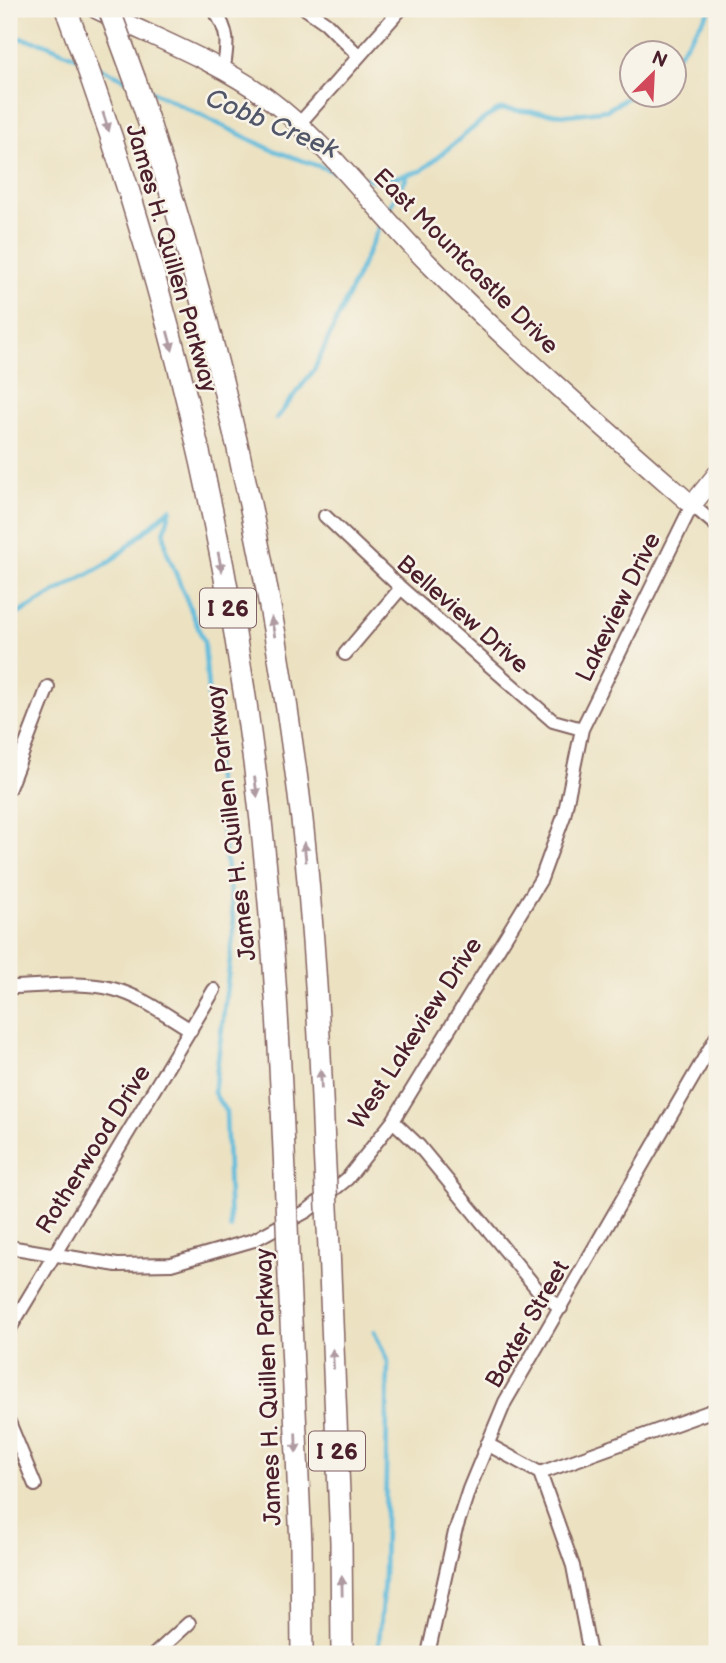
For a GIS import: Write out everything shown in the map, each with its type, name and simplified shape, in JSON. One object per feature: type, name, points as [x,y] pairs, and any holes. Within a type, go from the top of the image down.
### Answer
[{"type":"highway","name":"James H. Quillen Parkway","points":[[66,9],[153,274],[201,469],[225,590],[261,818],[272,937],[285,1173],[301,1545],[302,1654]]},
{"type":"highway","name":"James H. Quillen Parkway","points":[[109,9],[135,80],[185,240],[219,366],[267,590],[302,820],[314,946],[324,1147],[341,1542],[342,1654]]},
{"type":"street","name":"East Mountcastle Drive","points":[[96,9],[223,72],[264,96],[299,124],[427,262],[498,332],[717,526]]},
{"type":"street","points":[[213,9],[225,24],[229,40],[223,72]]},
{"type":"street","points":[[306,9],[326,23],[359,56]]},
{"type":"street","points":[[299,124],[401,9]]},
{"type":"street","points":[[692,505],[717,474]]},
{"type":"street","name":"Lakeview Drive","points":[[582,729],[692,505]]},
{"type":"street","name":"Belleview Drive","points":[[325,516],[401,588],[553,720],[582,729]]},
{"type":"street","points":[[345,654],[401,588]]},
{"type":"street","points":[[9,789],[48,687]]},
{"type":"street","name":"West Lakeview Drive","points":[[9,1247],[52,1256],[145,1266],[213,1254],[254,1240],[307,1211],[346,1179],[393,1121],[541,878],[564,816],[582,729]]},
{"type":"street","points":[[9,987],[93,985],[113,989],[133,996],[191,1030]]},
{"type":"street","name":"Rotherwood Drive","points":[[9,1331],[214,990]]},
{"type":"street","name":"Baxter Street","points":[[428,1654],[455,1532],[505,1402],[717,1036]]},
{"type":"street","points":[[393,1121],[419,1146],[538,1290],[561,1308]]},
{"type":"street","points":[[540,1473],[717,1409]]},
{"type":"street","points":[[9,1422],[35,1485]]},
{"type":"street","points":[[487,1444],[540,1473],[573,1566],[590,1654]]},
{"type":"street","points":[[155,1654],[189,1623]]},
{"type":"waterway","name":"Cobb Creek","points":[[688,41],[711,9]]},
{"type":"waterway","name":"Cobb Creek","points":[[9,36],[43,43],[76,57]]},
{"type":"waterway","name":"Cobb Creek","points":[[94,65],[127,80]]},
{"type":"waterway","name":"Cobb Creek","points":[[145,88],[270,149],[338,173]]},
{"type":"waterway","name":"Cobb Creek","points":[[357,177],[379,181],[421,171],[485,118],[501,109],[568,115],[607,110],[618,103]]},
{"type":"waterway","points":[[387,211],[407,177]]},
{"type":"waterway","points":[[276,419],[314,370],[383,219]]},
{"type":"waterway","points":[[171,508],[164,533],[167,552],[204,642],[214,762],[234,927],[214,1093],[226,1112],[230,1228]]},
{"type":"waterway","points":[[9,619],[111,561],[169,510]]},
{"type":"waterway","points":[[374,1331],[388,1362],[384,1579],[378,1654]]}]
